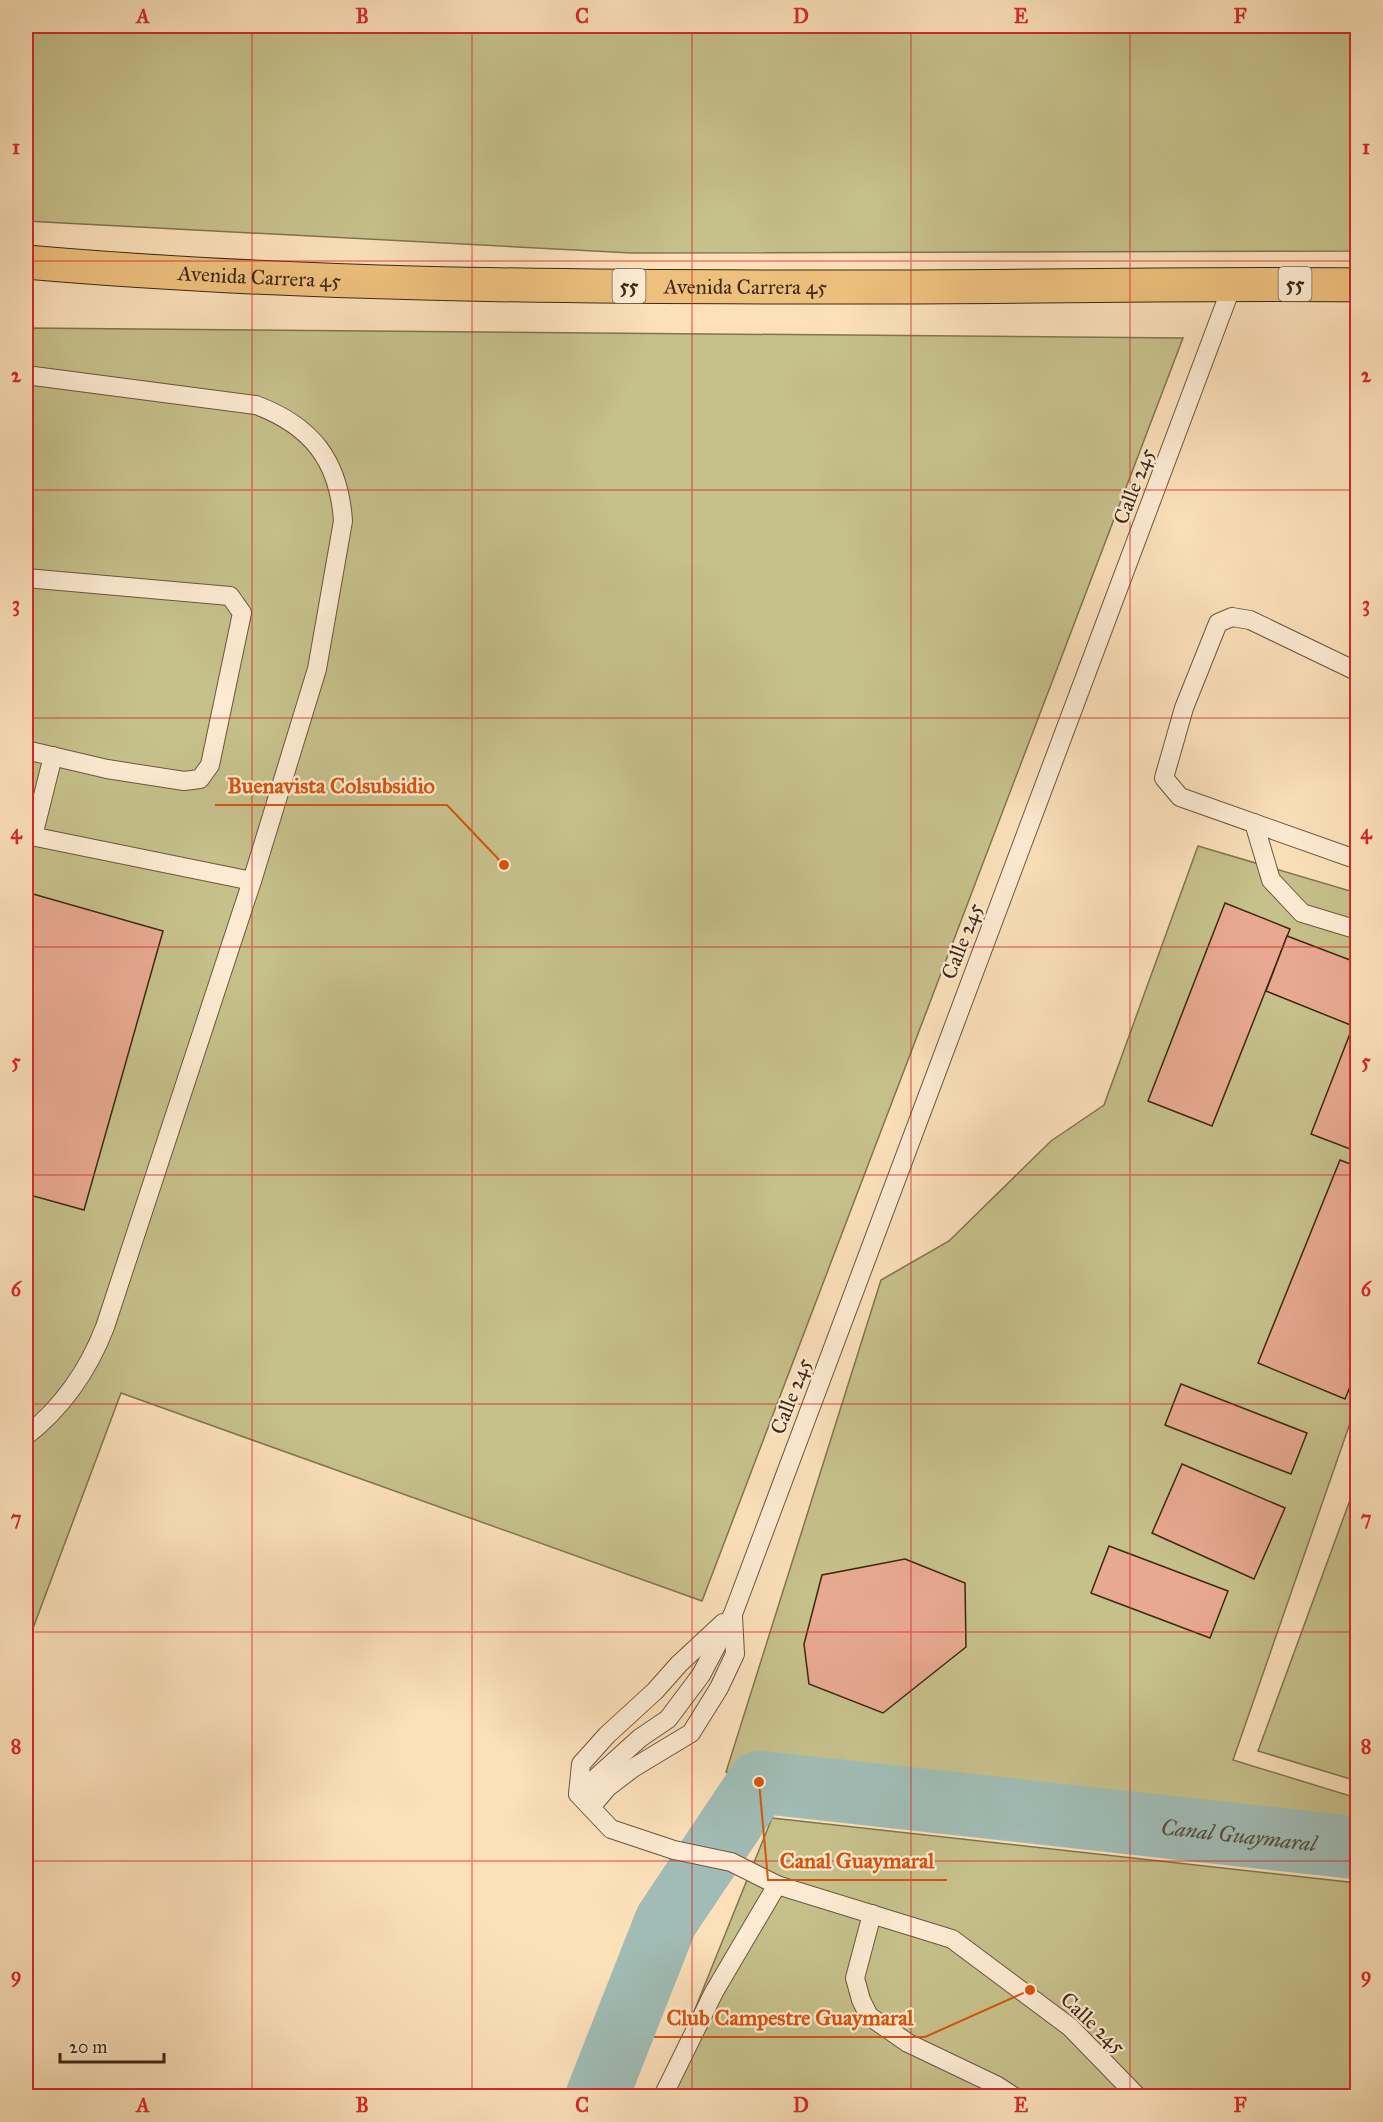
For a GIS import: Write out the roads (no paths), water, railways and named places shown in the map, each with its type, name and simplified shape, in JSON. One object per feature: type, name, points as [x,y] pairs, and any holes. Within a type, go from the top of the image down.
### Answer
[{"type":"highway","name":"Avenida Carrera 45","points":[[26,262],[217,275],[442,284],[823,288],[1233,283],[1358,285]]},
{"type":"lane","name":"Calle 245","points":[[585,1800],[640,1738],[668,1719],[701,1676],[733,1614],[1233,283]]},
{"type":"lane","points":[[26,375],[256,405],[278,413],[298,425],[315,442],[327,459],[336,478],[343,521],[317,669],[252,881],[96,1349],[72,1390],[58,1408],[26,1436]]},
{"type":"lane","points":[[26,578],[230,596],[242,613],[210,765],[200,779],[184,781],[107,770],[26,750]]},
{"type":"lane","points":[[1358,672],[1250,620],[1232,617],[1218,623],[1184,708],[1164,778],[1180,797],[1358,860]]},
{"type":"lane","points":[[53,756],[29,836],[252,881]]},
{"type":"lane","points":[[1254,823],[1271,880],[1302,913],[1358,930]]},
{"type":"lane","name":"Calle 245","points":[[733,1614],[678,1664],[655,1691],[607,1735],[581,1764],[585,1800],[611,1829],[674,1850],[731,1862],[777,1885],[952,1939],[1070,2027],[1137,2097]]},
{"type":"lane","name":"Calle 245","points":[[585,1800],[691,1733],[719,1688],[735,1654],[733,1614]]},
{"type":"lane","points":[[663,2097],[714,1992],[777,1885]]},
{"type":"lane","points":[[872,1914],[855,1978],[861,2000],[869,2016],[908,2043],[996,2085],[1013,2097]]},
{"type":"waterway","name":"Canal Guaymaral","points":[[597,2096],[666,1921],[759,1782],[1358,1848]]},
{"type":"place","name":"Buenavista Colsubsidio","points":[[504,865]]},
{"type":"place","name":"Canal Guaymaral","points":[[759,1782]]},
{"type":"place","name":"Club Campestre Guaymaral","points":[[1030,1990]]}]
